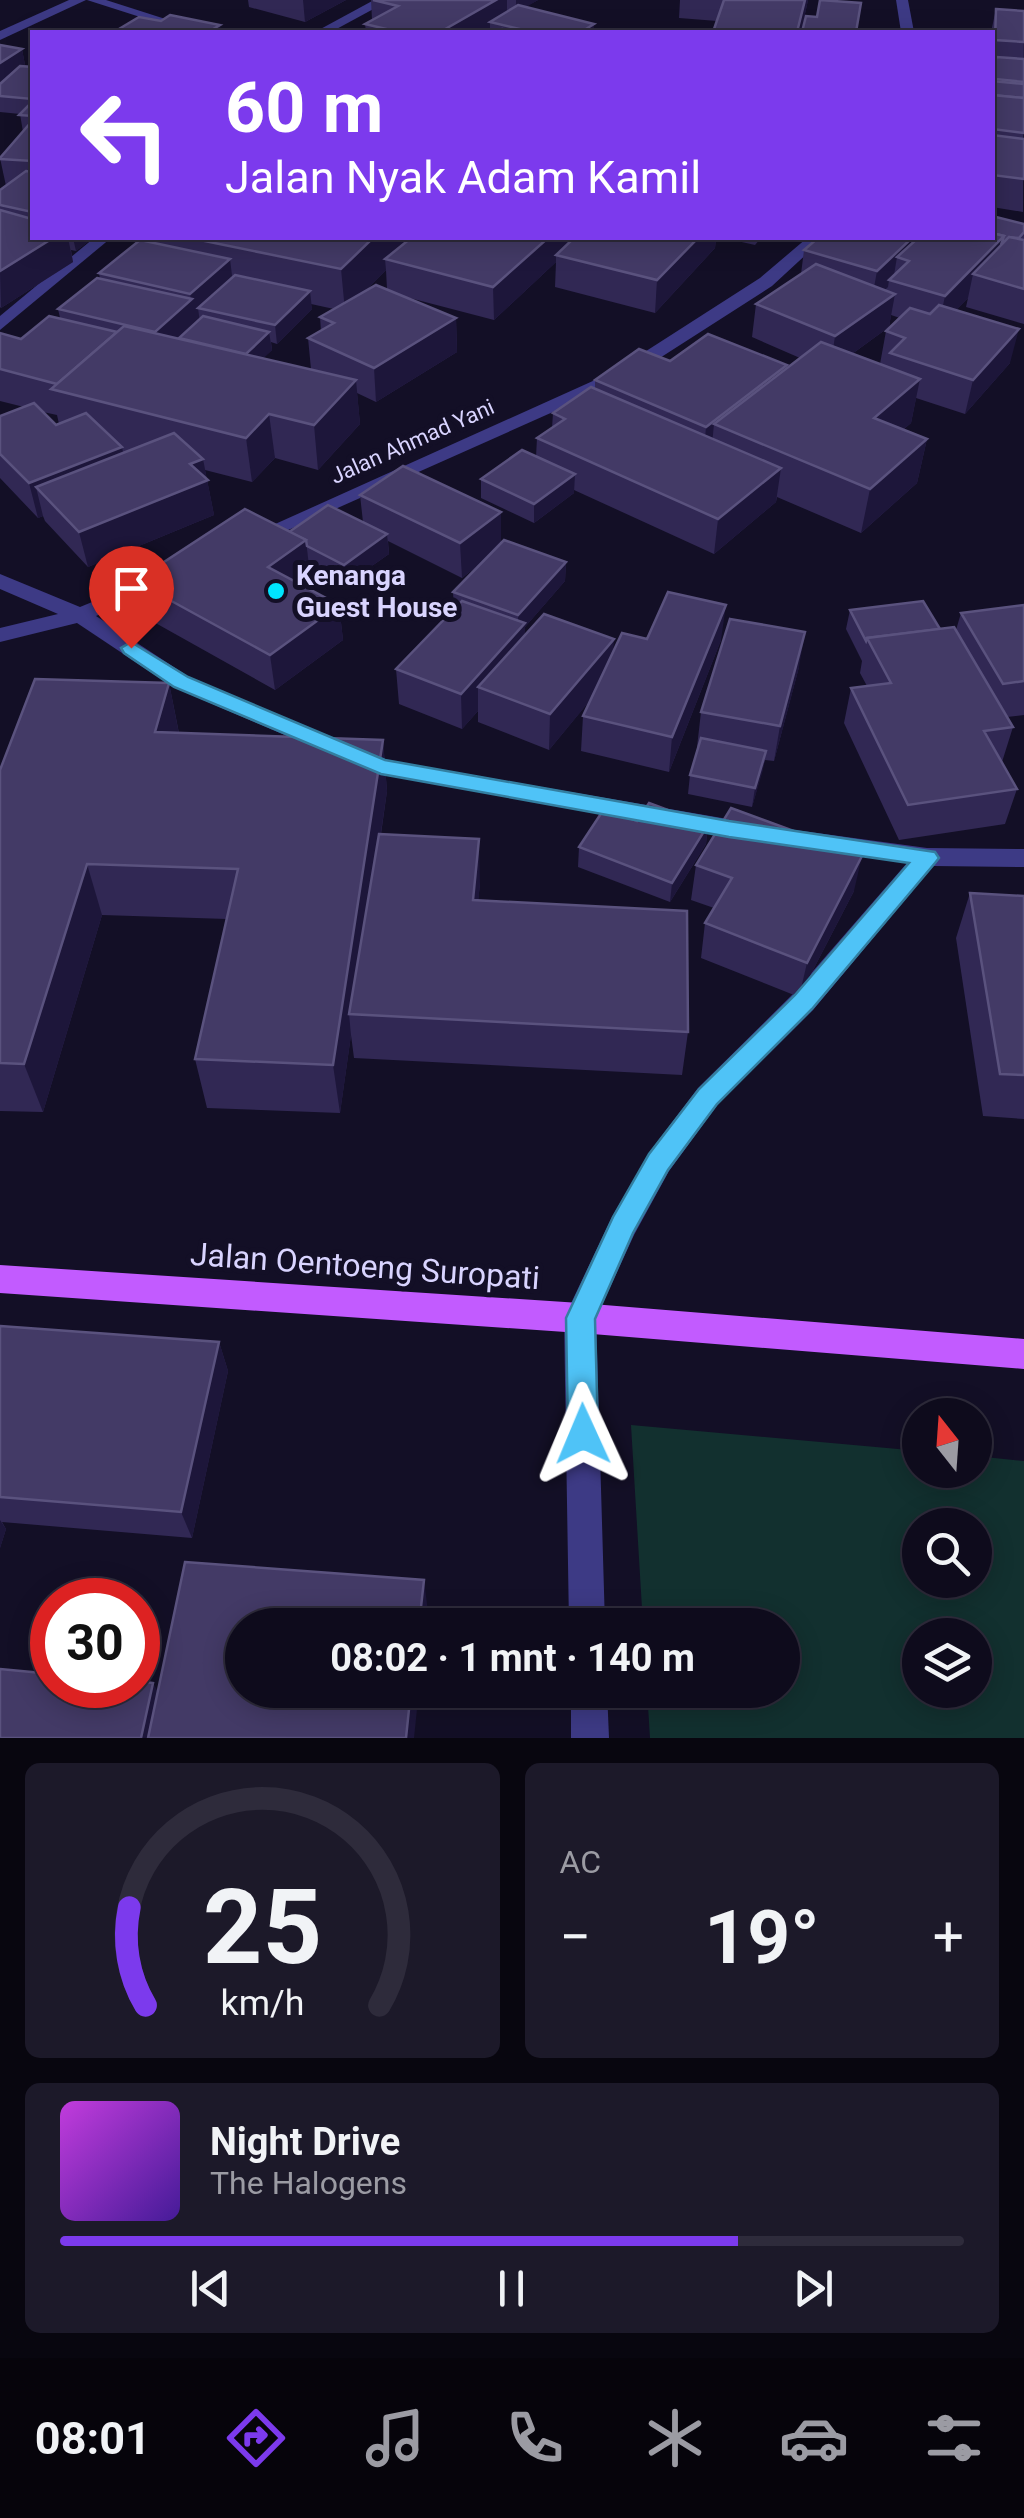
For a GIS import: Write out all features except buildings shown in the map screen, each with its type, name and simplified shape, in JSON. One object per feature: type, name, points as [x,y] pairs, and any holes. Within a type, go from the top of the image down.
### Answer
[{"type":"main road","name":"Jalan Oentoeng Suropati","points":[[0,1279],[580,1318],[1024,1354]]},
{"type":"street","points":[[0,36],[80,0]]},
{"type":"street","points":[[93,0],[192,30]]},
{"type":"street","points":[[326,30],[384,0]]},
{"type":"street","points":[[902,0],[908,30]]},
{"type":"street","points":[[0,325],[100,240]]},
{"type":"street","name":"Jalan Ahmad Yani","points":[[225,551],[622,376],[766,282],[814,240]]},
{"type":"street","points":[[0,634],[80,615],[189,567]]},
{"type":"street","points":[[0,581],[80,615],[181,682],[381,767],[729,829],[928,858],[1024,858]]},
{"type":"street","points":[[588,1608],[580,1318],[623,1226],[659,1162],[708,1096],[803,1002],[928,858]]},
{"type":"street","points":[[589,1708],[590,1738]]},
{"type":"green space","points":[[631,1425],[902,1449],[902,1488],[992,1488],[992,1458],[1024,1461],[1024,1738],[650,1738],[648,1708],[800,1708],[800,1608],[642,1608]]},
{"type":"place","name":"Kenanga Guest House","points":[[276,591]]},
{"type":"route","points":[[131,648],[181,682],[381,767],[729,829],[928,858],[803,1002],[708,1096],[659,1162],[623,1226],[580,1318],[583,1434]]}]
